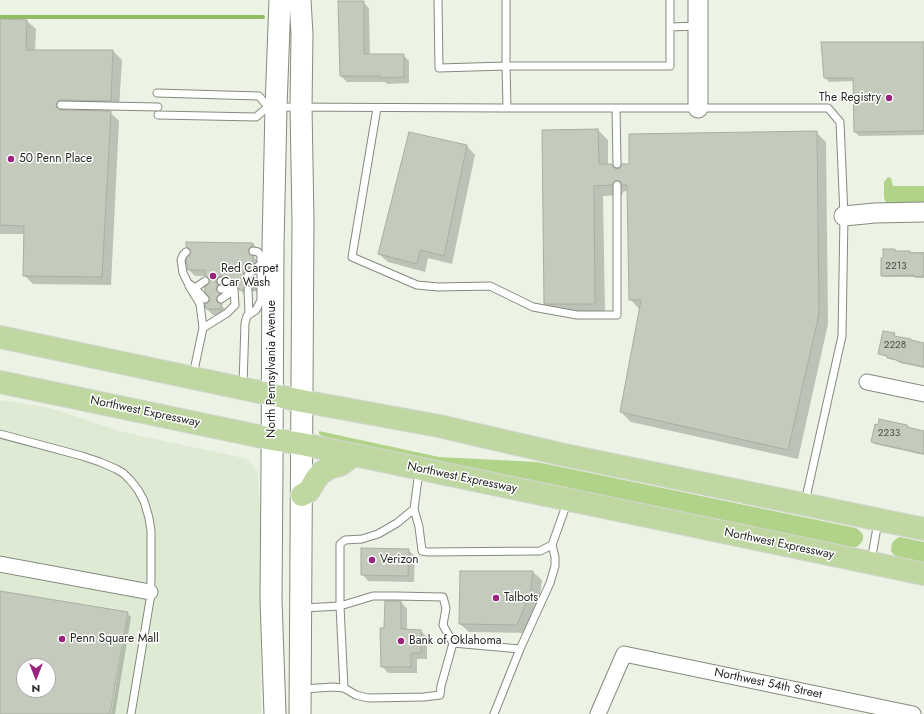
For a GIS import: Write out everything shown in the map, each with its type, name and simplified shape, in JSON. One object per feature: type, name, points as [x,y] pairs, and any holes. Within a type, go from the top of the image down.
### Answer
[{"type":"highway","points":[[0,337],[302,401],[438,426],[560,454],[924,529]]},
{"type":"highway","name":"Northwest Expressway","points":[[0,382],[924,574]]},
{"type":"highway","points":[[302,496],[309,491],[316,479],[322,473],[329,468],[340,465],[354,455]]},
{"type":"main road","name":"North Pennsylvania Avenue","points":[[275,714],[271,600],[273,254],[272,107],[280,0]]},
{"type":"main road","points":[[300,0],[302,34],[301,107],[303,221],[302,608],[300,714]]},
{"type":"street","points":[[698,0],[698,108]]},
{"type":"street","points":[[844,216],[875,213],[924,212]]},
{"type":"street","points":[[867,382],[924,394]]},
{"type":"street","points":[[0,564],[150,592]]},
{"type":"street","name":"Northwest 54th Street","points":[[598,714],[624,654],[913,714]]},
{"type":"lane","points":[[438,0],[438,68],[506,66],[670,66],[670,0]]},
{"type":"lane","points":[[506,0],[507,108]]},
{"type":"lane","points":[[670,27],[698,26]]},
{"type":"lane","points":[[157,93],[259,96],[272,107]]},
{"type":"lane","points":[[61,105],[158,107]]},
{"type":"lane","points":[[158,115],[256,117],[272,107],[828,108],[840,122],[844,216],[842,336],[805,504]]},
{"type":"lane","points":[[378,108],[352,257],[417,285],[490,286],[533,307],[577,315],[617,315],[617,185]]},
{"type":"lane","points":[[616,108],[617,164]]},
{"type":"lane","points":[[243,388],[245,322],[247,316],[256,310],[261,300],[261,256],[258,252],[253,251]]},
{"type":"lane","points":[[186,252],[181,260],[183,273],[200,304],[203,328],[193,377]]},
{"type":"lane","points":[[248,275],[261,264]]},
{"type":"lane","points":[[195,288],[205,280]]},
{"type":"lane","points":[[203,328],[227,313],[235,305],[234,290],[228,283],[221,281]]},
{"type":"lane","points":[[188,283],[205,299]]},
{"type":"lane","points":[[195,288],[205,289]]},
{"type":"lane","points":[[221,289],[234,290]]},
{"type":"lane","points":[[221,299],[234,290]]},
{"type":"lane","points":[[248,290],[249,314]]},
{"type":"lane","points":[[0,434],[69,452],[116,469],[123,473],[131,481],[138,490],[144,502],[149,518],[152,540],[150,592],[131,714]]},
{"type":"lane","points":[[419,469],[414,509],[419,527],[422,551],[540,551],[552,545]]},
{"type":"lane","points":[[494,714],[520,649],[550,583],[555,566],[552,545],[568,500]]},
{"type":"lane","points":[[344,688],[340,606],[340,544],[345,540],[362,539],[378,534],[397,523],[414,509]]},
{"type":"lane","points":[[870,563],[879,519]]},
{"type":"lane","points":[[301,689],[333,687],[344,688],[356,695],[368,698],[424,697],[440,695],[441,686],[453,643],[443,625],[446,608],[442,597],[373,596],[340,606],[302,608]]},
{"type":"lane","points":[[453,643],[520,649]]},
{"type":"shaded area","points":[[0,400],[50,408],[123,432],[248,459],[258,472],[260,506],[261,714],[0,714]]},
{"type":"green space","points":[[888,177],[891,178],[893,186],[924,186],[924,205],[886,203],[884,198],[884,182]]},
{"type":"green space","points":[[319,431],[439,457],[537,462],[856,528],[863,535],[863,539],[858,546],[853,548],[330,439],[319,434]]},
{"type":"green space","points":[[900,537],[924,542],[924,562],[897,557],[893,554],[891,551],[892,543]]},
{"type":"building","points":[[338,1],[364,1],[364,54],[404,54],[404,77],[380,78],[380,76],[340,76]]},
{"type":"building","points":[[0,19],[27,20],[26,50],[113,50],[111,101],[61,100],[58,101],[56,105],[57,108],[61,110],[111,111],[102,277],[23,276],[24,226],[0,225]]},
{"type":"building","name":"The Registry","points":[[821,42],[924,42],[924,131],[854,132],[853,78],[824,78]]},
{"type":"building","points":[[598,129],[599,164],[612,164],[613,167],[617,169],[620,168],[622,164],[629,164],[629,134],[817,131],[819,314],[788,450],[620,412],[641,300],[629,300],[627,185],[622,185],[620,181],[615,181],[612,185],[594,186],[595,304],[544,304],[542,130]]},
{"type":"building","points":[[409,132],[467,145],[444,256],[420,250],[417,264],[378,254]]},
{"type":"building","name":"Red Carpet Car Wash","points":[[186,242],[253,243],[253,246],[248,250],[249,254],[253,256],[253,264],[245,271],[243,276],[248,280],[255,276],[255,290],[248,285],[245,286],[243,290],[239,290],[231,279],[219,276],[216,280],[218,285],[216,289],[220,294],[216,299],[217,302],[221,304],[221,309],[206,309],[205,304],[209,302],[210,298],[205,292],[205,287],[210,280],[205,276],[205,270],[188,270],[186,260],[191,254],[191,251],[186,247]]},
{"type":"building","points":[[883,249],[910,251],[910,253],[924,253],[924,276],[881,276],[881,258],[883,258]]},
{"type":"building","points":[[883,331],[895,333],[894,336],[924,343],[924,367],[897,361],[887,358],[888,356],[878,354]]},
{"type":"building","points":[[879,419],[907,425],[907,427],[924,431],[924,454],[871,442],[875,424],[878,425]]},
{"type":"building","points":[[361,548],[409,549],[408,576],[361,575]]},
{"type":"building","points":[[460,571],[533,571],[530,594],[517,625],[459,624]]},
{"type":"building","name":"Penn Square Mall","points":[[0,591],[128,612],[110,714],[0,714]]},
{"type":"building","name":"Bank of Oklahoma","points":[[385,601],[401,601],[401,629],[421,630],[421,653],[411,653],[411,667],[381,667],[380,628],[384,628]]},
{"type":"waterway","points":[[0,17],[263,17]]},
{"type":"place","name":"The Registry","points":[[889,98]]},
{"type":"place","name":"50 Penn Place","points":[[11,159]]},
{"type":"place","name":"Red Carpet Car Wash","points":[[213,276]]},
{"type":"place","name":"Verizon","points":[[372,560]]},
{"type":"place","name":"Talbots","points":[[496,598]]},
{"type":"place","name":"Penn Square Mall","points":[[62,639]]},
{"type":"place","name":"Bank of Oklahoma","points":[[401,641]]}]
